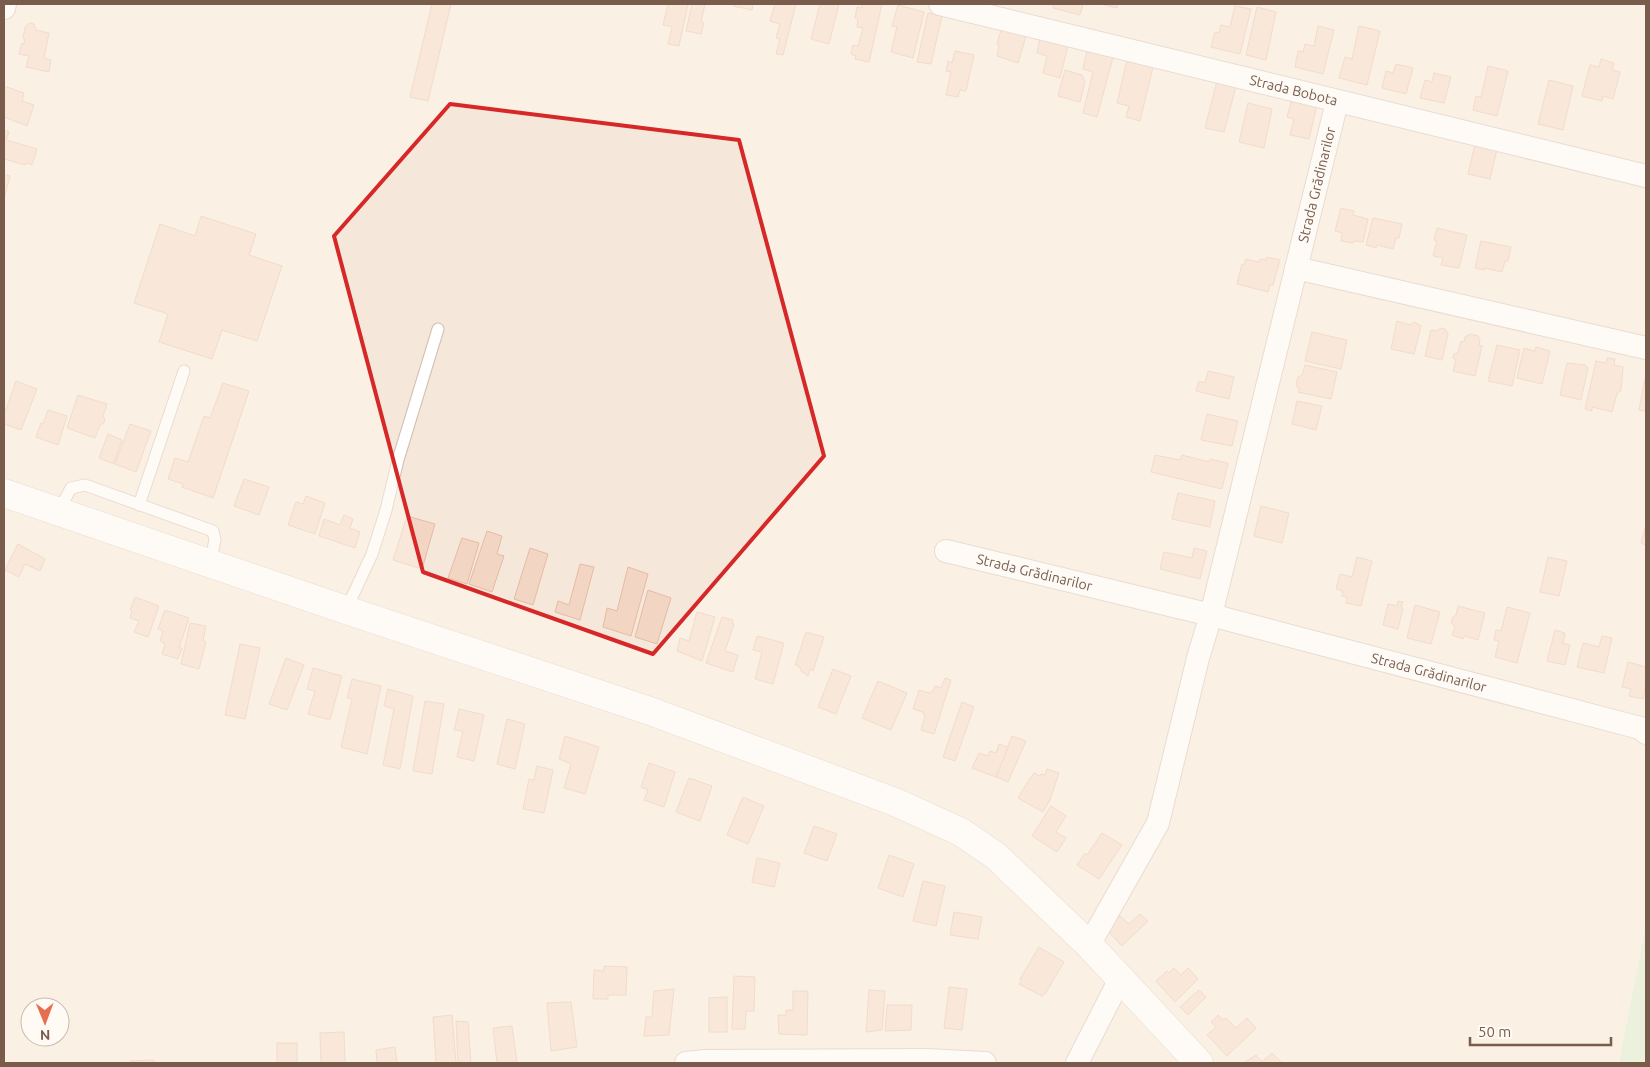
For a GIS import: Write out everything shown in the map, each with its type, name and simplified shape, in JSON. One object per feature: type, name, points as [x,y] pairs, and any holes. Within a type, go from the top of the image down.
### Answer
[{"type":"main road","points":[[7,502],[58,512],[650,711],[931,817],[961,832],[996,856],[1089,945],[1199,1063]]},
{"type":"street","points":[[4,8],[5,4]]},
{"type":"street","name":"Strada Bobota","points":[[940,4],[1646,176]]},
{"type":"street","name":"Strada Grădinarilor","points":[[1089,945],[1158,823],[1337,102]]},
{"type":"street","points":[[1296,268],[1646,348]]},
{"type":"street","name":"Strada Grădinarilor","points":[[946,550],[1211,615],[1640,728],[1646,732]]},
{"type":"street","points":[[1077,1063],[1120,979]]},
{"type":"street","points":[[686,1063],[705,1061],[926,1060],[984,1063]]},
{"type":"lane","points":[[346,610],[372,554],[386,510],[400,451],[438,329]]},
{"type":"lane","points":[[139,505],[184,371]]},
{"type":"lane","points":[[58,512],[71,488],[85,485],[213,531],[215,540],[210,563]]},
{"type":"highlighted area","points":[[450,104],[739,140],[824,456],[653,654],[423,572],[334,236]]},
{"type":"shaded area","points":[[4,4],[1646,4],[1646,1063],[4,1063]]},
{"type":"green space","points":[[1646,925],[1646,1063],[1619,1063]]},
{"type":"building","points":[[432,4],[451,4],[428,101],[410,97]]},
{"type":"building","points":[[668,4],[688,4],[679,46],[668,44],[672,27],[663,25]]},
{"type":"building","points":[[692,4],[705,4],[701,22],[704,23],[701,34],[686,31]]},
{"type":"building","points":[[733,4],[753,4],[752,10],[733,6]]},
{"type":"building","points":[[775,4],[796,4],[783,55],[776,54],[780,39],[776,38],[780,24],[770,21]]},
{"type":"building","points":[[820,4],[839,4],[829,44],[811,39]]},
{"type":"building","points":[[862,4],[882,4],[869,62],[855,59],[856,56],[851,54],[853,45],[858,46],[863,28],[857,27],[858,18],[855,18],[857,7],[861,8]]},
{"type":"building","points":[[1054,4],[1083,4],[1080,15],[1053,8]]},
{"type":"building","points":[[1101,4],[1118,4],[1117,8]]},
{"type":"building","points":[[898,5],[924,12],[913,58],[891,52],[897,27],[892,26]]},
{"type":"building","points":[[1235,6],[1251,9],[1240,54],[1211,47],[1215,32],[1219,33],[1221,25],[1230,27]]},
{"type":"building","points":[[1257,7],[1276,12],[1266,60],[1246,55]]},
{"type":"building","points":[[928,13],[942,16],[931,64],[917,62]]},
{"type":"building","points":[[30,23],[34,24],[36,30],[49,33],[44,58],[51,60],[49,72],[26,67],[29,56],[19,54],[22,43],[24,44],[25,27]]},
{"type":"building","points":[[1318,26],[1334,30],[1323,74],[1295,67],[1298,51],[1303,52],[1305,44],[1314,46]]},
{"type":"building","points":[[1359,26],[1380,31],[1367,85],[1339,78],[1345,57],[1352,59]]},
{"type":"building","points":[[1001,30],[1026,36],[1018,63],[997,56],[999,45],[997,44]]},
{"type":"building","points":[[1040,39],[1068,46],[1060,78],[1043,73],[1047,56],[1037,53]]},
{"type":"building","points":[[1087,50],[1113,57],[1097,117],[1083,113],[1093,72],[1083,69]]},
{"type":"building","points":[[955,51],[974,55],[966,91],[960,90],[958,97],[946,95],[951,72],[946,71],[948,61],[952,63]]},
{"type":"building","points":[[1601,59],[1614,63],[1612,70],[1620,72],[1613,99],[1603,96],[1602,101],[1582,96],[1590,65],[1599,67]]},
{"type":"building","points":[[1127,60],[1153,67],[1140,121],[1126,117],[1129,106],[1117,103]]},
{"type":"building","points":[[1396,64],[1413,68],[1406,94],[1382,88],[1386,71],[1393,73]]},
{"type":"building","points":[[1488,66],[1508,71],[1497,116],[1473,110],[1476,96],[1481,97]]},
{"type":"building","points":[[1065,70],[1082,75],[1085,82],[1080,102],[1058,96]]},
{"type":"building","points":[[1434,73],[1451,77],[1444,103],[1420,98],[1425,80],[1432,82]]},
{"type":"building","points":[[1549,80],[1573,86],[1563,130],[1538,124]]},
{"type":"building","points":[[1217,81],[1236,86],[1224,132],[1205,128]]},
{"type":"building","points":[[4,86],[24,93],[22,101],[34,105],[27,126],[4,117]]},
{"type":"building","points":[[1292,99],[1317,105],[1309,139],[1290,135],[1294,119],[1287,117]]},
{"type":"building","points":[[1248,103],[1272,109],[1264,148],[1239,142]]},
{"type":"building","points":[[4,130],[9,132],[6,140],[37,149],[32,165],[4,159]]},
{"type":"building","points":[[1476,140],[1498,145],[1490,179],[1468,174]]},
{"type":"building","points":[[4,174],[10,176],[4,199]]},
{"type":"building","points":[[1341,208],[1354,211],[1353,215],[1368,219],[1363,242],[1341,241],[1342,233],[1335,231]]},
{"type":"building","points":[[201,216],[256,234],[249,255],[282,266],[257,341],[222,330],[212,359],[159,342],[168,314],[134,303],[160,224],[195,236]]},
{"type":"building","points":[[1373,218],[1402,224],[1399,238],[1396,238],[1393,249],[1377,245],[1376,248],[1366,245]]},
{"type":"building","points":[[1437,228],[1467,235],[1459,268],[1441,265],[1443,258],[1433,256],[1437,241],[1434,240]]},
{"type":"building","points":[[1481,241],[1511,247],[1508,261],[1505,261],[1502,272],[1475,268]]},
{"type":"building","points":[[1267,257],[1280,260],[1273,285],[1270,285],[1268,292],[1237,284],[1242,264],[1244,265],[1246,259],[1259,262],[1260,259],[1266,260]]},
{"type":"building","points":[[1397,321],[1410,325],[1414,322],[1421,326],[1414,354],[1391,349]]},
{"type":"building","points":[[1441,328],[1445,329],[1448,334],[1442,360],[1425,356],[1431,330],[1437,331]]},
{"type":"building","points":[[1312,332],[1347,340],[1341,369],[1305,361]]},
{"type":"building","points":[[1470,334],[1478,336],[1480,340],[1479,345],[1482,346],[1475,376],[1453,371],[1456,360],[1453,358],[1454,354],[1458,352],[1461,341],[1464,342],[1465,337]]},
{"type":"building","points":[[1497,345],[1520,350],[1512,386],[1488,381]]},
{"type":"building","points":[[1536,347],[1550,351],[1542,384],[1517,378],[1524,348],[1535,351]]},
{"type":"building","points":[[1607,358],[1615,359],[1614,365],[1623,367],[1621,391],[1617,393],[1612,412],[1592,407],[1592,411],[1585,409],[1596,361],[1606,363]]},
{"type":"building","points":[[1567,363],[1585,365],[1588,368],[1581,400],[1560,395]]},
{"type":"building","points":[[1305,365],[1337,372],[1331,399],[1298,392],[1299,389],[1296,385],[1298,377],[1302,375]]},
{"type":"building","points":[[1208,371],[1234,377],[1229,399],[1196,391],[1199,381],[1205,383]]},
{"type":"building","points":[[1646,378],[1646,411],[1639,410]]},
{"type":"building","points":[[16,381],[37,389],[21,430],[4,424],[4,409],[6,410]]},
{"type":"building","points":[[223,383],[249,391],[213,498],[182,487],[183,484],[168,479],[175,458],[188,462],[204,416],[210,418]]},
{"type":"building","points":[[78,395],[107,404],[103,416],[104,423],[100,425],[95,438],[67,428]]},
{"type":"building","points":[[1297,401],[1322,406],[1316,430],[1292,424]]},
{"type":"building","points":[[48,410],[67,416],[58,445],[36,437]]},
{"type":"building","points":[[1207,414],[1238,421],[1232,446],[1201,440]]},
{"type":"building","points":[[130,424],[151,431],[136,472],[115,464]]},
{"type":"building","points":[[108,434],[122,440],[114,464],[99,458]]},
{"type":"building","points":[[1155,455],[1180,460],[1182,455],[1209,462],[1210,459],[1228,463],[1222,489],[1151,472]]},
{"type":"building","points":[[244,479],[269,487],[259,515],[234,506]]},
{"type":"building","points":[[1178,493],[1215,501],[1210,527],[1172,519]]},
{"type":"building","points":[[306,496],[325,503],[315,534],[288,525],[296,502],[303,504]]},
{"type":"building","points":[[1261,506],[1289,513],[1282,543],[1254,536]]},
{"type":"building","points":[[344,515],[353,519],[350,528],[360,532],[355,548],[319,536],[324,519],[340,525]]},
{"type":"building","points":[[407,516],[435,524],[422,569],[393,560]]},
{"type":"building","points":[[1646,525],[1646,545],[1641,543]]},
{"type":"building","points":[[487,531],[502,536],[497,554],[504,556],[492,592],[469,584]]},
{"type":"building","points":[[462,538],[479,543],[467,584],[448,578]]},
{"type":"building","points":[[18,544],[45,559],[40,571],[25,564],[19,577],[5,570]]},
{"type":"building","points":[[530,548],[548,554],[533,605],[514,599]]},
{"type":"building","points":[[1194,548],[1207,551],[1200,579],[1160,569],[1164,552],[1192,558]]},
{"type":"building","points":[[1357,557],[1372,561],[1361,606],[1346,603],[1347,597],[1342,596],[1343,591],[1336,589],[1340,574],[1352,577]]},
{"type":"building","points":[[1548,557],[1567,561],[1559,596],[1540,592]]},
{"type":"building","points":[[580,564],[594,567],[580,620],[555,612],[558,601],[569,605]]},
{"type":"building","points":[[628,567],[648,574],[631,636],[603,627],[607,608],[617,611]]},
{"type":"building","points":[[648,590],[671,598],[657,644],[635,637]]},
{"type":"building","points":[[135,597],[159,606],[148,637],[134,632],[139,621],[130,618],[132,611],[130,610]]},
{"type":"building","points":[[1398,601],[1403,602],[1401,607],[1403,608],[1398,629],[1383,625],[1388,604],[1397,606]]},
{"type":"building","points":[[1415,605],[1440,612],[1431,644],[1407,638]]},
{"type":"building","points":[[1458,606],[1485,613],[1478,640],[1464,636],[1463,639],[1452,635],[1455,627],[1451,623],[1456,615]]},
{"type":"building","points":[[1507,607],[1530,613],[1517,663],[1495,657],[1499,641],[1494,640],[1496,630],[1501,631]]},
{"type":"building","points":[[165,610],[189,618],[179,648],[182,648],[178,659],[162,654],[165,644],[160,641],[163,631],[158,629]]},
{"type":"building","points":[[697,612],[715,617],[702,661],[677,651],[680,638],[689,641]]},
{"type":"building","points":[[722,617],[733,620],[732,623],[734,624],[725,651],[738,655],[733,672],[706,663]]},
{"type":"building","points":[[190,623],[206,626],[203,641],[206,642],[199,669],[181,664]]},
{"type":"building","points":[[1555,630],[1565,633],[1563,643],[1570,645],[1565,665],[1547,661]]},
{"type":"building","points":[[806,632],[824,637],[813,671],[810,669],[808,676],[802,672],[799,666],[795,665]]},
{"type":"building","points":[[757,636],[784,643],[773,684],[755,679],[762,652],[753,650]]},
{"type":"building","points":[[1602,636],[1612,638],[1604,673],[1577,667],[1583,643],[1599,647]]},
{"type":"building","points":[[240,644],[260,648],[245,719],[225,715]]},
{"type":"building","points":[[286,658],[304,665],[287,710],[269,704]]},
{"type":"building","points":[[1628,662],[1646,667],[1646,684],[1643,699],[1629,696],[1631,689],[1622,687]]},
{"type":"building","points":[[313,668],[342,676],[330,720],[308,714],[315,691],[307,689]]},
{"type":"building","points":[[833,669],[851,676],[836,714],[818,707]]},
{"type":"building","points":[[945,678],[951,680],[934,734],[921,730],[925,717],[923,712],[913,709],[919,690],[929,693],[933,691],[935,686],[941,688]]},
{"type":"building","points":[[352,679],[381,686],[367,754],[341,747],[352,699],[347,698]]},
{"type":"building","points":[[878,681],[907,693],[891,730],[862,718]]},
{"type":"building","points":[[388,689],[413,696],[400,769],[383,765],[394,709],[384,706]]},
{"type":"building","points":[[425,701],[444,704],[432,774],[413,771]]},
{"type":"building","points":[[962,702],[974,707],[955,761],[943,757]]},
{"type":"building","points":[[459,709],[484,715],[474,761],[457,757],[463,731],[454,730]]},
{"type":"building","points":[[507,719],[525,724],[515,769],[497,764]]},
{"type":"building","points":[[565,736],[599,747],[585,794],[564,788],[571,764],[559,759]]},
{"type":"building","points":[[1012,736],[1026,741],[1008,782],[996,777]]},
{"type":"building","points":[[999,744],[1008,747],[996,777],[972,768],[979,753],[988,756],[990,751],[996,753]]},
{"type":"building","points":[[649,763],[675,772],[664,807],[644,800],[648,790],[641,787]]},
{"type":"building","points":[[537,766],[553,770],[544,813],[523,809],[529,779],[534,780]]},
{"type":"building","points":[[1047,769],[1059,773],[1050,800],[1043,812],[1018,798],[1034,773],[1040,776],[1041,774],[1045,775]]},
{"type":"building","points":[[689,778],[712,786],[700,821],[676,812]]},
{"type":"building","points":[[743,797],[764,806],[748,844],[727,835]]},
{"type":"building","points":[[1051,806],[1066,816],[1056,832],[1066,838],[1057,852],[1032,836]]},
{"type":"building","points":[[814,826],[837,834],[827,861],[804,853]]},
{"type":"building","points":[[1102,833],[1122,845],[1099,879],[1077,865],[1085,853],[1087,855]]},
{"type":"building","points":[[889,855],[914,864],[903,897],[878,888]]},
{"type":"building","points":[[757,858],[780,863],[774,887],[752,882]]},
{"type":"building","points":[[923,881],[945,886],[936,926],[913,921]]},
{"type":"building","points":[[954,912],[982,917],[978,939],[950,935]]},
{"type":"building","points":[[1140,914],[1148,921],[1122,946],[1106,929],[1120,916],[1129,924]]},
{"type":"building","points":[[1039,947],[1064,962],[1042,996],[1019,984]]},
{"type":"building","points":[[604,966],[627,967],[626,995],[608,995],[608,999],[593,999],[594,970],[604,971]]},
{"type":"building","points":[[1174,968],[1181,975],[1188,968],[1198,979],[1175,1002],[1156,981],[1167,971],[1169,973]]},
{"type":"building","points":[[734,976],[755,977],[754,1011],[746,1011],[745,1029],[732,1029]]},
{"type":"building","points":[[949,987],[967,989],[962,1030],[944,1028]]},
{"type":"building","points":[[674,989],[669,1035],[644,1036],[646,1017],[652,1017],[654,991]]},
{"type":"building","points":[[869,990],[885,991],[882,1030],[866,1032]]},
{"type":"building","points":[[1199,990],[1206,997],[1188,1015],[1180,1007]]},
{"type":"building","points":[[793,991],[808,991],[807,1035],[779,1034],[778,1015],[786,1015],[786,1010],[793,1010]]},
{"type":"building","points":[[727,997],[727,1032],[709,1032],[709,998]]},
{"type":"building","points":[[571,1002],[577,1047],[551,1051],[547,1003]]},
{"type":"building","points":[[887,1005],[912,1005],[911,1030],[885,1031]]},
{"type":"building","points":[[452,1015],[456,1063],[436,1063],[433,1017]]},
{"type":"building","points":[[1218,1015],[1223,1020],[1226,1018],[1236,1028],[1247,1018],[1256,1028],[1227,1056],[1207,1035],[1216,1027],[1211,1022]]},
{"type":"building","points":[[456,1021],[468,1022],[471,1063],[458,1063]]},
{"type":"building","points":[[512,1026],[517,1062],[497,1063],[493,1028]]},
{"type":"building","points":[[344,1032],[345,1063],[321,1063],[320,1033]]},
{"type":"building","points":[[277,1043],[297,1043],[297,1063],[277,1063]]},
{"type":"building","points":[[395,1047],[397,1063],[377,1063],[376,1050]]},
{"type":"building","points":[[1272,1053],[1282,1063],[1244,1063],[1256,1055],[1262,1062]]},
{"type":"building","points":[[154,1060],[154,1063],[130,1063],[130,1061]]}]
